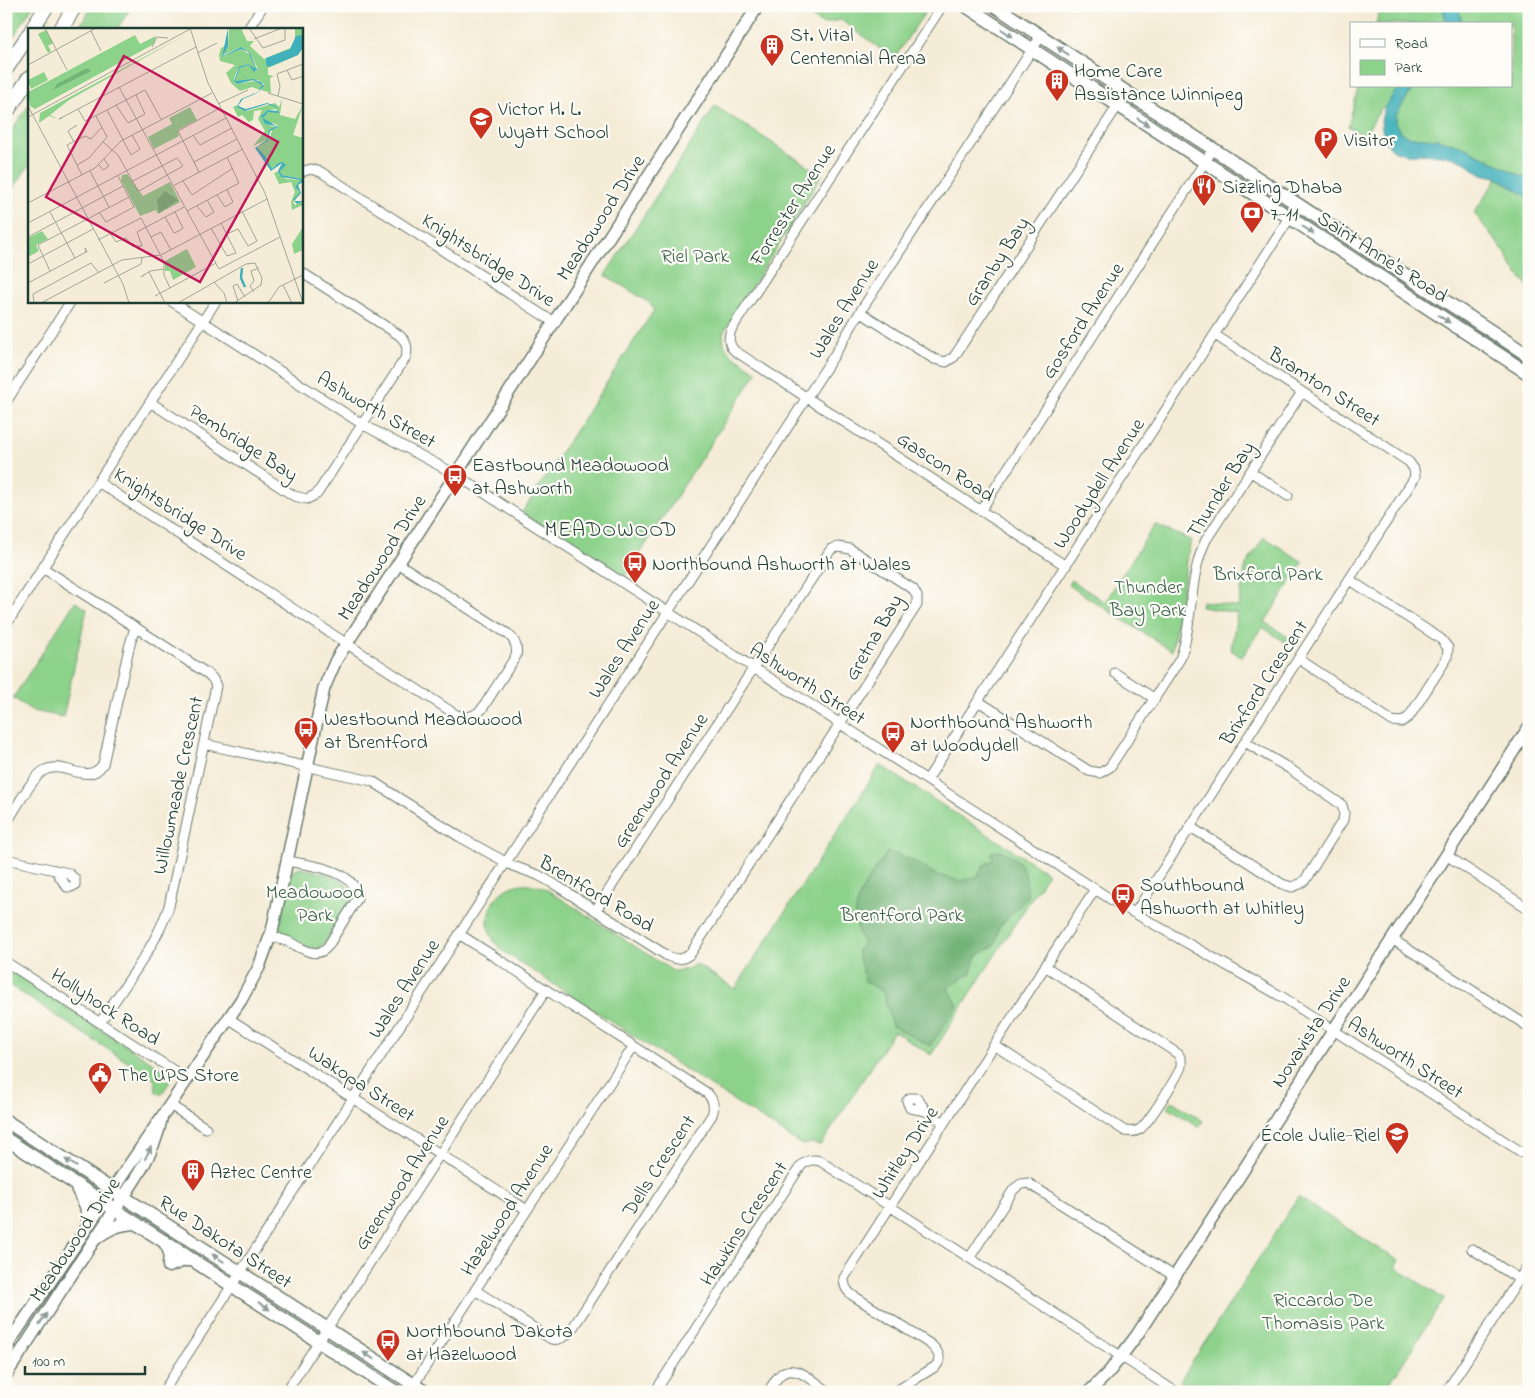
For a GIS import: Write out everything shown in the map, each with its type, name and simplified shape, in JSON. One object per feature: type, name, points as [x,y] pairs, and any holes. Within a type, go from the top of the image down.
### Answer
[{"type":"main road","points":[[33,28],[47,6]]},
{"type":"main road","points":[[62,28],[75,6]]},
{"type":"main road","name":"Saint Anne's Road","points":[[966,6],[1529,374]]},
{"type":"main road","name":"Saint Anne's Road","points":[[995,6],[1529,356]]},
{"type":"main road","points":[[6,69],[28,36]]},
{"type":"main road","points":[[6,113],[28,80]]},
{"type":"main road","points":[[1115,104],[1124,91]]},
{"type":"main road","name":"Rue Dakota Street","points":[[6,1121],[124,1197],[318,1341],[396,1392]]},
{"type":"main road","name":"Rue Dakota Street","points":[[6,1139],[193,1260],[236,1279],[327,1328],[410,1389],[424,1392]]},
{"type":"main road","points":[[75,1184],[84,1200],[89,1223]]},
{"type":"main road","points":[[96,1238],[108,1229],[120,1224],[135,1223]]},
{"type":"main road","points":[[164,1242],[170,1252],[169,1266],[184,1260],[193,1260]]},
{"type":"street","points":[[249,28],[262,6]]},
{"type":"street","name":"Meadowood Drive","points":[[6,1347],[151,1130],[162,1118],[256,974],[270,936],[324,688],[332,668],[758,6]]},
{"type":"street","name":"Forrester Avenue","points":[[807,397],[731,348],[728,339],[729,334],[942,6]]},
{"type":"street","name":"Wales Avenue","points":[[163,1392],[807,397],[860,312],[1041,36]]},
{"type":"street","name":"Granby Bay","points":[[860,312],[934,359],[946,362],[954,357],[1115,104]]},
{"type":"street","name":"Gosford Avenue","points":[[981,510],[1213,149]]},
{"type":"street","name":"Knightsbridge Drive","points":[[302,172],[311,169],[321,172],[555,323]]},
{"type":"street","name":"Woodydell Avenue","points":[[927,780],[1298,205]]},
{"type":"street","name":"Pembridge Bay","points":[[150,402],[294,496],[302,499],[312,498],[317,494],[406,357],[407,347],[406,342],[399,334],[302,273]]},
{"type":"street","points":[[6,402],[71,302]]},
{"type":"street","name":"Ashworth Street","points":[[172,302],[362,424],[457,475],[1095,889],[1284,998],[1529,1157]]},
{"type":"street","name":"Knightsbridge Drive","points":[[215,302],[98,482],[460,716],[475,715],[482,709],[516,656],[517,648],[515,642],[508,634],[399,564]]},
{"type":"street","name":"Bramton Street","points":[[1215,335],[1409,462],[1414,469]]},
{"type":"street","name":"Thunder Bay","points":[[978,701],[1083,768],[1097,774],[1110,768],[1177,665],[1182,652],[1198,561],[1203,548],[1302,392]]},
{"type":"street","name":"Gascon Road","points":[[807,397],[1066,566]]},
{"type":"street","name":"Brixford Crescent","points":[[1135,913],[1414,481],[1414,469]]},
{"type":"street","points":[[1250,472],[1288,496]]},
{"type":"street","points":[[6,625],[98,482]]},
{"type":"street","name":"Gretna Bay","points":[[754,669],[831,549],[838,547],[850,549],[881,568],[913,589],[917,596],[917,605],[840,724]]},
{"type":"street","name":"Willowmeade Crescent","points":[[43,568],[208,674],[215,682],[216,689],[169,906],[156,937],[100,1023]]},
{"type":"street","points":[[1299,659],[1392,720],[1401,722],[1410,717],[1447,658],[1448,648],[1441,640],[1350,580]]},
{"type":"street","points":[[6,824],[37,776],[44,770],[50,768],[89,774],[100,769],[103,764],[135,627]]},
{"type":"street","name":"Greenwood Avenue","points":[[596,910],[754,669]]},
{"type":"street","points":[[1115,673],[1154,699]]},
{"type":"street","name":"Brentford Road","points":[[204,744],[372,781],[460,837],[506,862],[544,879],[676,960],[688,956],[840,724]]},
{"type":"street","name":"Novavista Drive","points":[[1089,1392],[1122,1356],[1529,727]]},
{"type":"street","points":[[1190,828],[1282,884],[1292,887],[1305,880],[1343,820],[1342,805],[1290,769],[1245,742]]},
{"type":"street","points":[[1446,855],[1529,909]]},
{"type":"street","points":[[6,859],[55,870]]},
{"type":"street","points":[[270,936],[286,941],[307,952],[322,952],[328,946],[357,899],[356,891],[352,884],[335,872],[287,861]]},
{"type":"street","name":"Whitley Drive","points":[[895,1392],[936,1366],[939,1363],[938,1354],[930,1344],[847,1291],[844,1278],[1095,889]]},
{"type":"street","name":"Dells Crescent","points":[[459,934],[707,1094],[713,1102],[713,1111],[570,1332],[560,1339],[551,1338],[475,1290]]},
{"type":"street","points":[[1392,939],[1529,1027]]},
{"type":"street","name":"Hollyhock Road","points":[[6,962],[187,1079]]},
{"type":"street","points":[[994,1045],[1125,1131],[1135,1132],[1141,1128],[1157,1106],[1179,1071],[1181,1061],[1178,1054],[1045,966]]},
{"type":"street","name":"Greenwood Avenue","points":[[286,1392],[546,990]]},
{"type":"street","name":"Wakopa Street","points":[[228,1018],[527,1210]]},
{"type":"street","name":"Hazelwood Avenue","points":[[410,1389],[633,1047]]},
{"type":"street","points":[[170,1105],[206,1128]]},
{"type":"street","points":[[926,1111],[944,1123]]},
{"type":"street","name":"Meadowood Drive","points":[[6,1375],[131,1187],[158,1134],[162,1118]]},
{"type":"street","name":"Hawkins Crescent","points":[[655,1392],[801,1165],[810,1160],[820,1161],[1176,1392]]},
{"type":"street","points":[[970,1257],[1014,1189],[1021,1184],[1028,1183],[1174,1276]]},
{"type":"street","points":[[1472,1249],[1519,1279]]},
{"type":"street","points":[[1446,1392],[1529,1264]]},
{"type":"street","points":[[768,1392],[781,1374],[791,1370],[798,1371],[830,1392]]},
{"type":"green space","points":[[6,6],[33,6],[6,48]]},
{"type":"green space","points":[[92,6],[132,6],[118,28],[79,28]]},
{"type":"green space","points":[[795,6],[929,6],[894,59],[841,20],[822,24]]},
{"type":"green space","points":[[1380,6],[1442,6],[1446,22],[1376,22]]},
{"type":"green space","points":[[1458,6],[1529,6],[1529,180],[1460,145],[1437,139],[1409,137],[1400,132],[1396,124],[1396,115],[1411,91],[1417,88],[1512,88],[1512,22],[1460,22]]},
{"type":"green space","points":[[1358,88],[1398,88],[1384,108],[1382,107],[1364,136],[1348,126]]},
{"type":"green space","points":[[28,106],[28,167],[6,200],[6,139]]},
{"type":"green space","name":"Riel Park","points":[[715,106],[822,175],[723,333],[724,344],[730,353],[757,372],[626,575],[621,575],[524,514],[523,511],[654,310],[650,303],[605,275]]},
{"type":"green space","points":[[1497,178],[1529,199],[1529,287],[1512,267],[1506,254],[1474,213]]},
{"type":"green space","name":"Thunder Bay Park","points":[[1155,524],[1192,541],[1172,651],[1068,585],[1071,580],[1105,602]]},
{"type":"green space","name":"Brixford Park","points":[[1264,537],[1303,562],[1265,622],[1296,642],[1293,647],[1262,627],[1242,657],[1231,650],[1237,613],[1201,607],[1202,601],[1238,607],[1246,565]]},
{"type":"green space","points":[[75,602],[87,609],[63,717],[33,711],[13,698]]},
{"type":"green space","name":"Brentford Park","points":[[880,765],[1048,873],[931,1055],[894,1031],[821,1145],[811,1143],[802,1145],[504,952],[493,939],[488,926],[489,913],[494,901],[503,891],[516,885],[530,884],[546,889],[673,971],[685,970],[696,964],[735,989]]},
{"type":"green space","points":[[1001,851],[1016,859],[1023,868],[1028,897],[999,927],[995,945],[977,956],[970,974],[948,987],[958,1006],[930,1046],[892,1026],[883,992],[865,981],[857,951],[863,942],[857,931],[856,923],[857,903],[860,894],[887,852],[906,857],[937,875],[961,881],[978,876],[984,865],[993,860],[991,852]]},
{"type":"green space","name":"Meadowood Park","points":[[300,868],[339,879],[350,890],[353,897],[324,944],[317,949],[290,938],[279,927],[291,872]]},
{"type":"green space","points":[[6,968],[172,1075],[173,1077],[161,1095],[156,1092],[155,1080],[6,983]]},
{"type":"green space","points":[[1172,1101],[1203,1121],[1199,1127],[1168,1107]]},
{"type":"green space","name":"Riccardo De Thomasis Park","points":[[1298,1197],[1399,1261],[1395,1267],[1444,1299],[1384,1392],[1191,1392],[1180,1381]]},
{"type":"water","points":[[1442,6],[1458,6],[1460,22],[1446,22]]},
{"type":"water","points":[[1398,88],[1417,88],[1411,91],[1396,115],[1396,124],[1400,132],[1410,137],[1437,139],[1460,145],[1529,180],[1529,199],[1496,177],[1480,174],[1466,163],[1454,158],[1441,155],[1407,154],[1395,151],[1386,143],[1383,137],[1381,120],[1385,107]]},
{"type":"place","name":"St. Vital Centennial Arena","points":[[772,67]]},
{"type":"place","name":"Home Care Assistance Winnipeg","points":[[1057,102]]},
{"type":"place","name":"Victor H. L. Wyatt School","points":[[481,140]]},
{"type":"place","name":"Visitor","points":[[1326,160]]},
{"type":"place","name":"Sizzling Dhaba","points":[[1204,207]]},
{"type":"place","name":"7-11","points":[[1252,234]]},
{"type":"place","name":"Eastbound Meadowood at Ashworth","points":[[455,497]]},
{"type":"place","name":"Northbound Ashworth at Wales","points":[[635,584]]},
{"type":"place","name":"Westbound Meadowood at Brentford","points":[[306,750]]},
{"type":"place","name":"Northbound Ashworth at Woodydell","points":[[893,754]]},
{"type":"place","name":"Southbound Ashworth at Whitley","points":[[1123,916]]},
{"type":"place","name":"The UPS Store","points":[[100,1095]]},
{"type":"place","name":"École Julie-Riel","points":[[1397,1155]]},
{"type":"place","name":"Aztec Centre","points":[[193,1192]]},
{"type":"place","name":"Northbound Dakota at Hazelwood","points":[[388,1362]]},
{"type":"district","name":"MEADOWOOD","points":[[611,529]]}]
